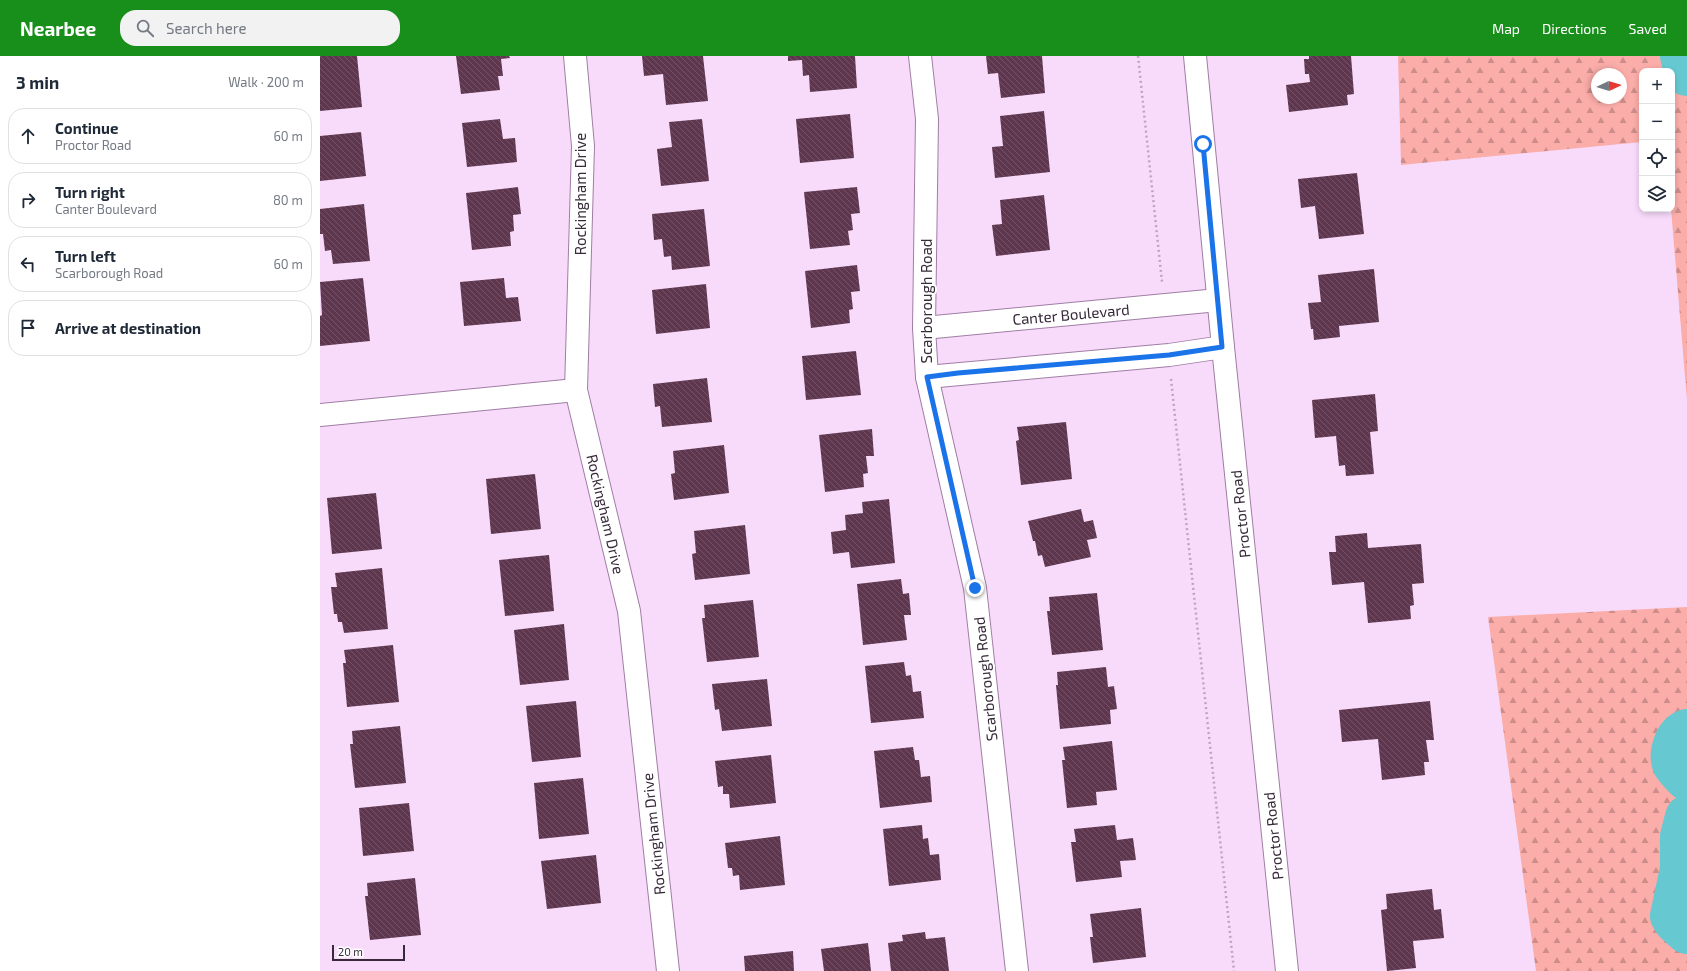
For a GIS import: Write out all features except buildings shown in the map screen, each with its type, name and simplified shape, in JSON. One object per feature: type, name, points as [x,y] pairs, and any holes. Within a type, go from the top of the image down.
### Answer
[{"type":"street","name":"Rockingham Drive","points":[[575,56],[583,146],[576,390],[628,611],[668,971]]},
{"type":"street","name":"Scarborough Road","points":[[920,56],[927,119],[924,328],[927,377],[975,588],[1017,971]]},
{"type":"street","name":"Proctor Road","points":[[1195,56],[1222,347],[1288,971]]},
{"type":"street","name":"Canter Boulevard","points":[[924,328],[1218,300]]},
{"type":"street","points":[[927,377],[1169,355],[1222,347]]},
{"type":"street","points":[[320,415],[576,390]]},
{"type":"path","points":[[1138,56],[1164,305]]},
{"type":"path","points":[[1169,355],[1234,971]]},
{"type":"green space","points":[[1398,56],[1687,56],[1687,400],[1671,212],[1675,212],[1675,68],[1639,68],[1639,142],[1401,165]]},
{"type":"green space","points":[[1687,607],[1687,971],[1536,971],[1488,617]]},
{"type":"waterway","points":[[1682,56],[1687,74]]},
{"type":"waterway","points":[[1687,731],[1677,740],[1673,750],[1674,764],[1687,779]]},
{"type":"waterway","points":[[1687,817],[1682,836],[1682,869],[1672,916],[1687,932]]},
{"type":"route","points":[[975,588],[927,377],[1169,355],[1222,347],[1203,144]]}]
